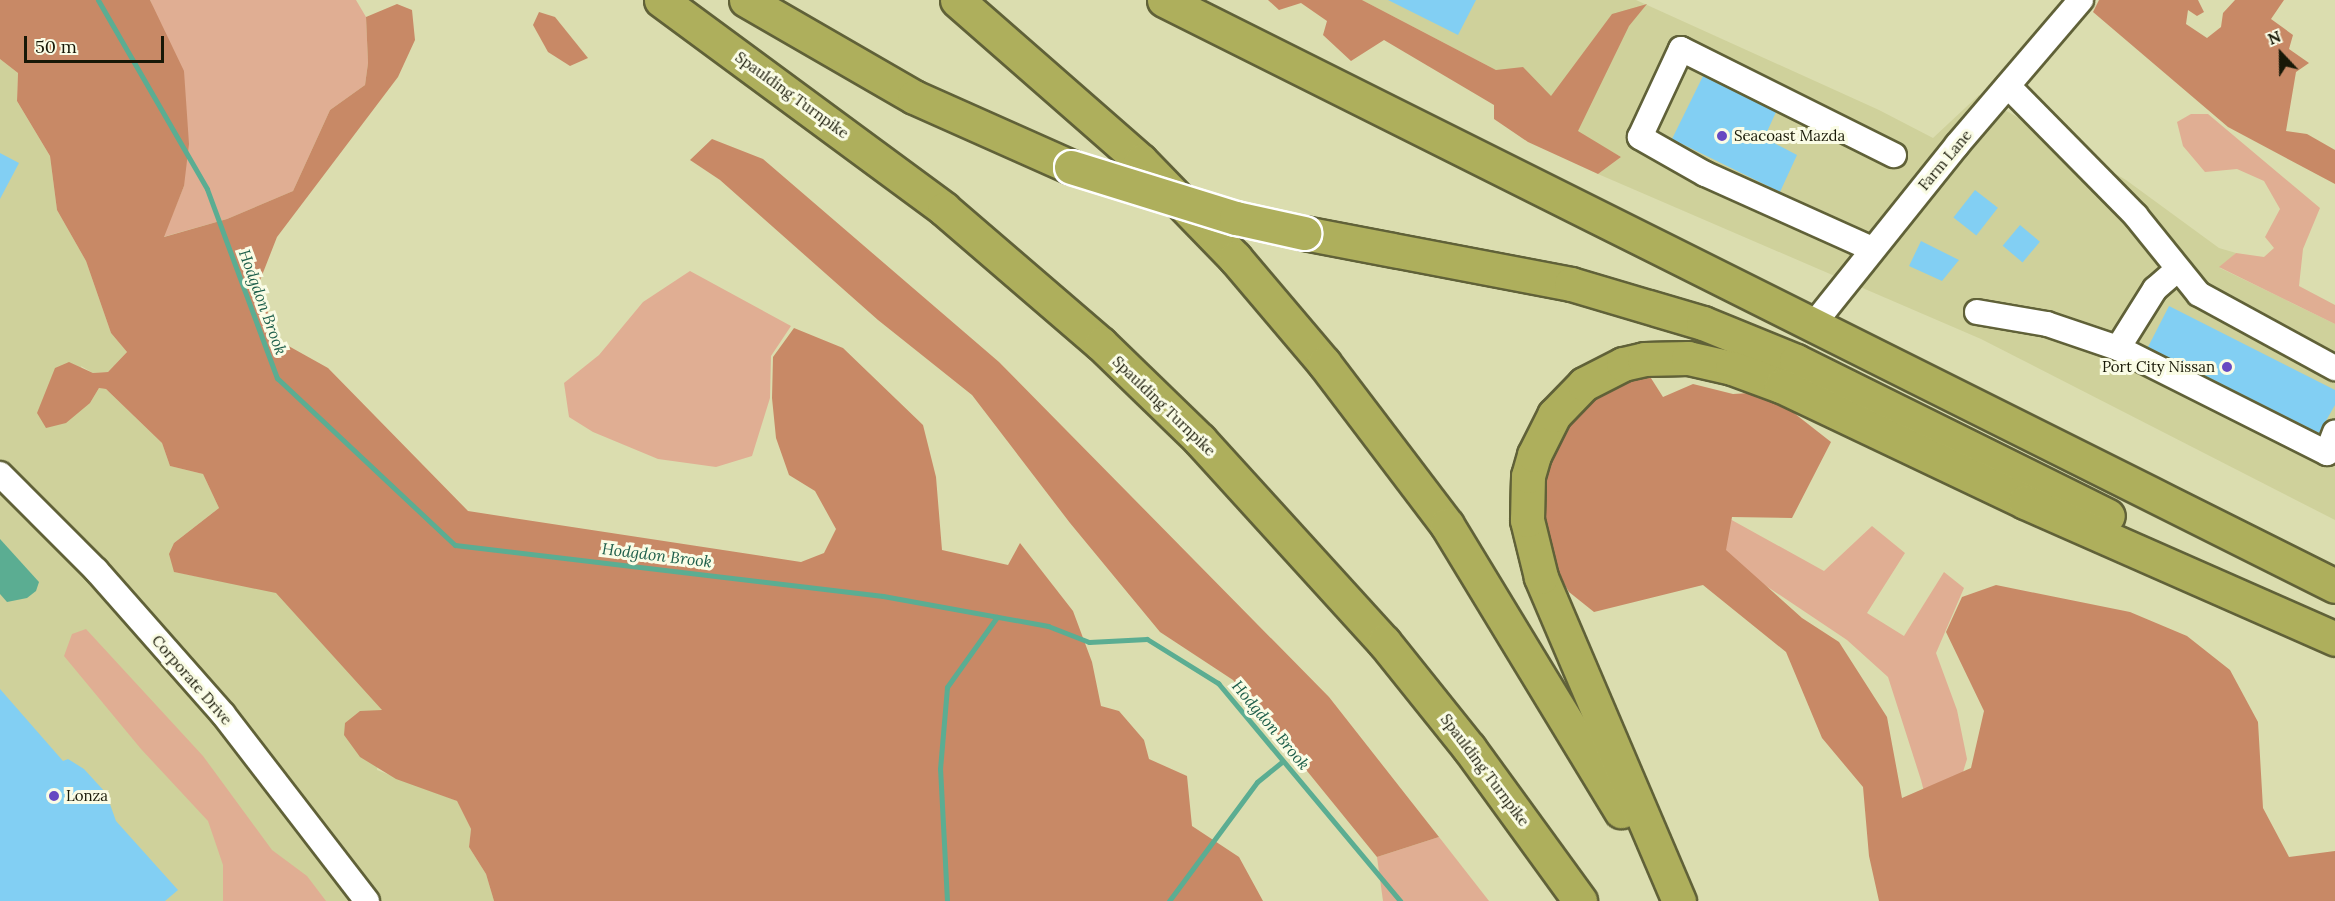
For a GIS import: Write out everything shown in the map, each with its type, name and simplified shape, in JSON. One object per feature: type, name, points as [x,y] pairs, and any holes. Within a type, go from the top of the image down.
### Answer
[{"type":"highway","name":"Spaulding Turnpike","points":[[661,0],[944,209],[1101,344],[1200,440],[1384,642],[1469,748],[1580,901]]},
{"type":"highway","points":[[746,0],[914,97],[1071,167],[1225,214],[1304,233],[1571,284],[1735,334],[1858,391],[2335,630]]},
{"type":"highway","points":[[957,0],[1090,114],[1190,210],[1367,415],[1484,580],[1672,901]]},
{"type":"highway","points":[[1164,0],[2335,586]]},
{"type":"highway","points":[[1679,901],[1541,577],[1527,520],[1528,476],[1534,455],[1554,416],[1584,384],[1623,364],[1644,359],[1688,358],[1732,368],[1781,386],[2025,502],[2335,639]]},
{"type":"street","name":"Farm Lane","points":[[1813,325],[1872,249],[2081,0]]},
{"type":"street","points":[[1872,249],[1705,174],[1640,137],[1681,49],[1894,154]]},
{"type":"street","points":[[2008,86],[2136,216],[2177,270],[2199,294],[2335,368]]},
{"type":"street","points":[[2118,348],[2155,289],[2177,270]]},
{"type":"street","points":[[1977,312],[2047,324],[2118,348],[2332,447]]},
{"type":"street","name":"Corporate Drive","points":[[0,474],[96,570],[223,714],[368,901]]},
{"type":"shaded area","points":[[0,0],[150,0],[184,71],[189,144],[184,186],[164,237],[227,219],[293,191],[330,110],[365,85],[368,63],[366,17],[397,4],[412,10],[415,40],[398,77],[277,237],[259,283],[276,339],[328,368],[468,511],[801,562],[824,553],[836,529],[815,491],[789,475],[776,438],[772,398],[773,357],[794,328],[843,348],[923,425],[936,477],[942,550],[1008,565],[1020,543],[1073,611],[1092,662],[1101,706],[1119,711],[1144,740],[1149,759],[1187,776],[1192,826],[1239,857],[1263,901],[494,901],[486,874],[469,847],[471,829],[457,801],[396,779],[360,757],[344,735],[345,723],[360,711],[382,710],[276,593],[174,572],[169,554],[174,543],[219,508],[203,474],[170,466],[162,443],[106,389],[99,388],[90,403],[66,423],[46,428],[37,413],[55,368],[69,362],[93,373],[108,372],[127,352],[111,333],[86,261],[57,210],[50,156],[17,101],[18,73],[0,59]]},
{"type":"shaded area","points":[[150,0],[356,0],[366,17],[368,63],[365,85],[330,110],[293,191],[227,219],[163,237],[184,186],[156,15]]},
{"type":"shaded area","points":[[1268,0],[1362,0],[1496,70],[1523,67],[1551,96],[1612,14],[1647,4],[1629,26],[1578,131],[1621,157],[1598,174],[1528,142],[1494,119],[1494,105],[1384,40],[1351,61],[1323,35],[1327,21],[1301,3],[1279,10]]},
{"type":"shaded area","points":[[1362,0],[1636,0],[1879,110],[1933,138],[1979,95],[2126,180],[2219,248],[2236,253],[2220,268],[2335,324],[2335,520],[1981,339],[1598,174],[1621,157],[1577,132],[1496,70]]},
{"type":"shaded area","points":[[2099,0],[2198,0],[2204,12],[2197,16],[2188,10],[2186,24],[2207,38],[2221,27],[2223,13],[2235,0],[2284,0],[2271,19],[2293,35],[2289,49],[2309,63],[2296,72],[2286,131],[2307,134],[2335,150],[2335,184],[2228,127],[2093,12]]},
{"type":"shaded area","points":[[539,12],[555,17],[588,58],[570,66],[548,52],[533,25]]},
{"type":"shaded area","points":[[0,59],[18,73],[17,101],[50,156],[57,210],[86,261],[111,333],[127,352],[108,372],[93,373],[81,366],[90,403],[99,388],[106,389],[162,443],[170,466],[203,474],[219,508],[174,543],[174,572],[276,592],[383,710],[377,770],[457,801],[471,829],[469,847],[486,874],[494,901],[0,901]]},
{"type":"shaded area","points":[[2191,114],[2208,114],[2320,208],[2303,249],[2299,286],[2335,305],[2335,324],[2219,267],[2236,253],[2264,257],[2274,248],[2265,237],[2280,209],[2264,181],[2237,169],[2205,172],[2183,146],[2177,122]]},
{"type":"shaded area","points":[[712,139],[763,159],[999,362],[1329,697],[1439,837],[1377,857],[1233,680],[1160,632],[1070,523],[972,395],[878,320],[720,180],[690,160]]},
{"type":"shaded area","points":[[690,271],[791,326],[771,356],[770,398],[752,456],[716,467],[658,459],[593,432],[569,417],[564,383],[599,355],[643,302]]},
{"type":"shaded area","points":[[1649,375],[1663,397],[1693,384],[1733,394],[1767,392],[1831,442],[1792,518],[1732,517],[1726,550],[1802,618],[1839,642],[1887,717],[1902,798],[1971,768],[1984,711],[1946,632],[1962,597],[1996,585],[2130,612],[2187,636],[2230,670],[2258,722],[2263,808],[2289,857],[2335,851],[2335,901],[1879,901],[1869,856],[1863,787],[1822,738],[1786,652],[1703,585],[1594,612],[1569,592],[1551,561],[1538,527],[1544,469],[1558,434],[1606,389]]},
{"type":"shaded area","points":[[1607,451],[1824,571],[1872,526],[1905,553],[1867,613],[1904,636],[1944,572],[1964,588],[1936,653],[1957,710],[1967,759],[1949,818],[1952,901],[1921,780],[1888,677],[1847,640],[1708,547]]},
{"type":"shaded area","points":[[0,539],[39,582],[36,591],[27,598],[7,602],[0,594]]},
{"type":"shaded area","points":[[86,629],[203,756],[272,850],[307,876],[326,901],[223,901],[223,865],[208,821],[141,749],[64,656],[72,634]]},
{"type":"shaded area","points":[[1439,837],[1489,901],[1383,901],[1377,857]]},
{"type":"building","points":[[1388,0],[1476,0],[1458,35]]},
{"type":"building","name":"Seacoast Mazda","points":[[1703,76],[1776,112],[1766,134],[1776,139],[1774,143],[1797,155],[1780,192],[1672,139]]},
{"type":"building","points":[[0,153],[19,163],[0,199]]},
{"type":"building","points":[[1975,190],[1998,208],[1976,235],[1953,218]]},
{"type":"building","points":[[2020,225],[2040,242],[2023,262],[2003,246]]},
{"type":"building","points":[[1921,241],[1959,260],[1942,281],[1909,266]]},
{"type":"building","name":"Port City Nissan","points":[[2169,306],[2335,390],[2335,405],[2319,433],[2148,347]]},
{"type":"building","name":"Lonza","points":[[0,689],[63,761],[68,759],[84,769],[106,793],[116,821],[178,890],[165,901],[0,901]]},
{"type":"waterway","name":"Hodgdon Brook","points":[[98,0],[207,189],[277,378],[455,545],[883,596],[1048,626],[1089,642],[1147,639],[1218,683],[1400,901]]},
{"type":"waterway","points":[[947,901],[940,769],[947,687],[997,617]]},
{"type":"waterway","points":[[1169,901],[1257,782],[1283,761]]},
{"type":"place","name":"Seacoast Mazda","points":[[1722,136]]},
{"type":"place","name":"Port City Nissan","points":[[2227,367]]},
{"type":"place","name":"Lonza","points":[[54,796]]}]
